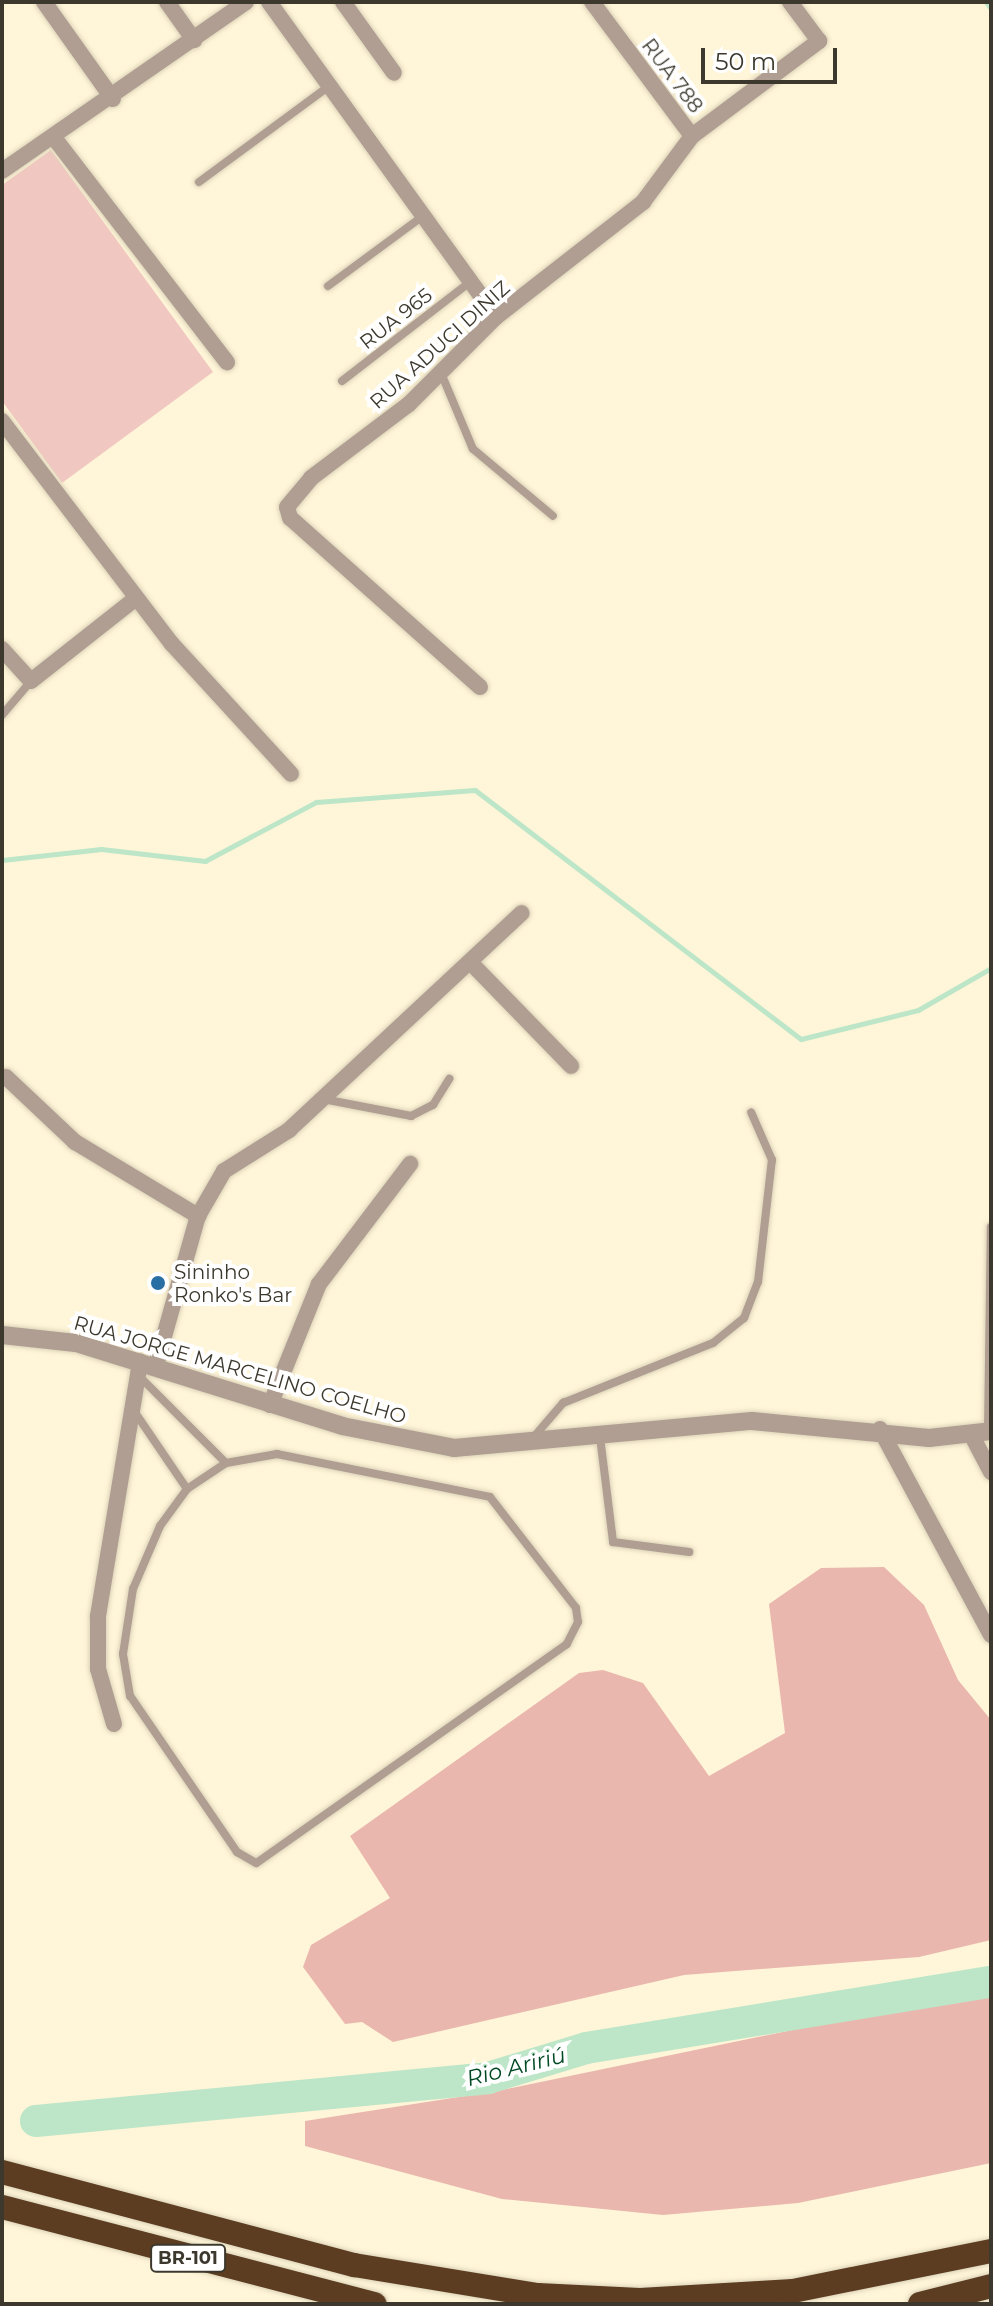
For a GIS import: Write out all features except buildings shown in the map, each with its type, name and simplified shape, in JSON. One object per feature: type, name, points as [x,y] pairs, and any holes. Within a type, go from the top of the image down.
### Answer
[{"type":"highway","name":"BR-101","points":[[2,2172],[354,2265],[538,2295],[742,2296],[843,2284],[991,2251]]},
{"type":"highway","name":"BR-101","points":[[2,2207],[375,2304]]},
{"type":"highway","points":[[920,2304],[991,2286]]},
{"type":"street","points":[[44,2],[113,99]]},
{"type":"street","points":[[167,2],[194,40]]},
{"type":"street","points":[[2,171],[113,99],[246,2]]},
{"type":"street","points":[[269,2],[496,317]]},
{"type":"street","points":[[343,2],[394,73]]},
{"type":"street","name":"RUA 788","points":[[592,2],[692,136]]},
{"type":"street","name":"RUA ADUCI DINIZ","points":[[480,687],[290,518],[287,507],[311,478],[441,372],[496,317],[643,202],[692,136],[819,41],[790,2]]},
{"type":"street","points":[[55,139],[227,362]]},
{"type":"street","points":[[2,421],[136,598],[291,774]]},
{"type":"street","points":[[2,649],[31,681],[136,598]]},
{"type":"street","points":[[114,1724],[98,1669],[98,1616],[132,1408],[198,1216],[234,1161],[276,1139],[323,1099],[522,913]]},
{"type":"street","points":[[470,962],[571,1066]]},
{"type":"street","points":[[6,1077],[75,1142],[198,1216]]},
{"type":"street","points":[[270,1405],[319,1284],[410,1164]]},
{"type":"street","name":"RUA JORGE MARCELINO COELHO","points":[[2,1335],[76,1343],[270,1405],[426,1445],[527,1446],[752,1421],[984,1433]]},
{"type":"street","points":[[880,1429],[991,1635]]},
{"type":"street","points":[[984,1433],[991,1472]]},
{"type":"lane","points":[[199,182],[329,86]]},
{"type":"lane","points":[[328,286],[423,216]]},
{"type":"lane","name":"RUA 965","points":[[342,381],[470,282]]},
{"type":"lane","points":[[441,372],[473,449],[553,516]]},
{"type":"lane","points":[[2,715],[31,681]]},
{"type":"lane","points":[[323,1099],[411,1116],[433,1105],[449,1079]]},
{"type":"lane","points":[[527,1446],[563,1403],[713,1343],[744,1318],[758,1282],[772,1160],[751,1112]]},
{"type":"lane","points":[[984,1433],[991,1227]]},
{"type":"lane","points":[[144,1367],[226,1463]]},
{"type":"lane","points":[[132,1408],[187,1489]]},
{"type":"lane","points":[[600,1437],[613,1542],[689,1552]]},
{"type":"lane","points":[[277,1454],[490,1497],[576,1608],[575,1634],[256,1863],[237,1852],[124,1676],[133,1589],[160,1526],[187,1489],[226,1463],[277,1454]]},
{"type":"shaded area","points":[[51,150],[213,372],[62,483],[2,401],[2,185]]},
{"type":"shaded area","points":[[884,1567],[924,1605],[958,1680],[991,1720],[991,1940],[919,1957],[684,1975],[393,2042],[362,2022],[345,2024],[303,1967],[311,1945],[390,1898],[350,1836],[579,1673],[603,1670],[643,1683],[709,1776],[785,1733],[769,1604],[821,1568]]},
{"type":"shaded area","points":[[991,1989],[991,2163],[798,2203],[663,2215],[502,2199],[305,2146],[305,2121],[497,2091]]},
{"type":"waterway","points":[[986,2],[991,9]]},
{"type":"waterway","points":[[2,860],[101,849],[205,861],[316,802],[475,790],[801,1039],[918,1010],[991,968]]},
{"type":"waterway","name":"Rio Aririú","points":[[36,2121],[488,2078],[586,2048],[991,1982]]},
{"type":"place","name":"Sininho Ronko's Bar","points":[[158,1283]]}]
